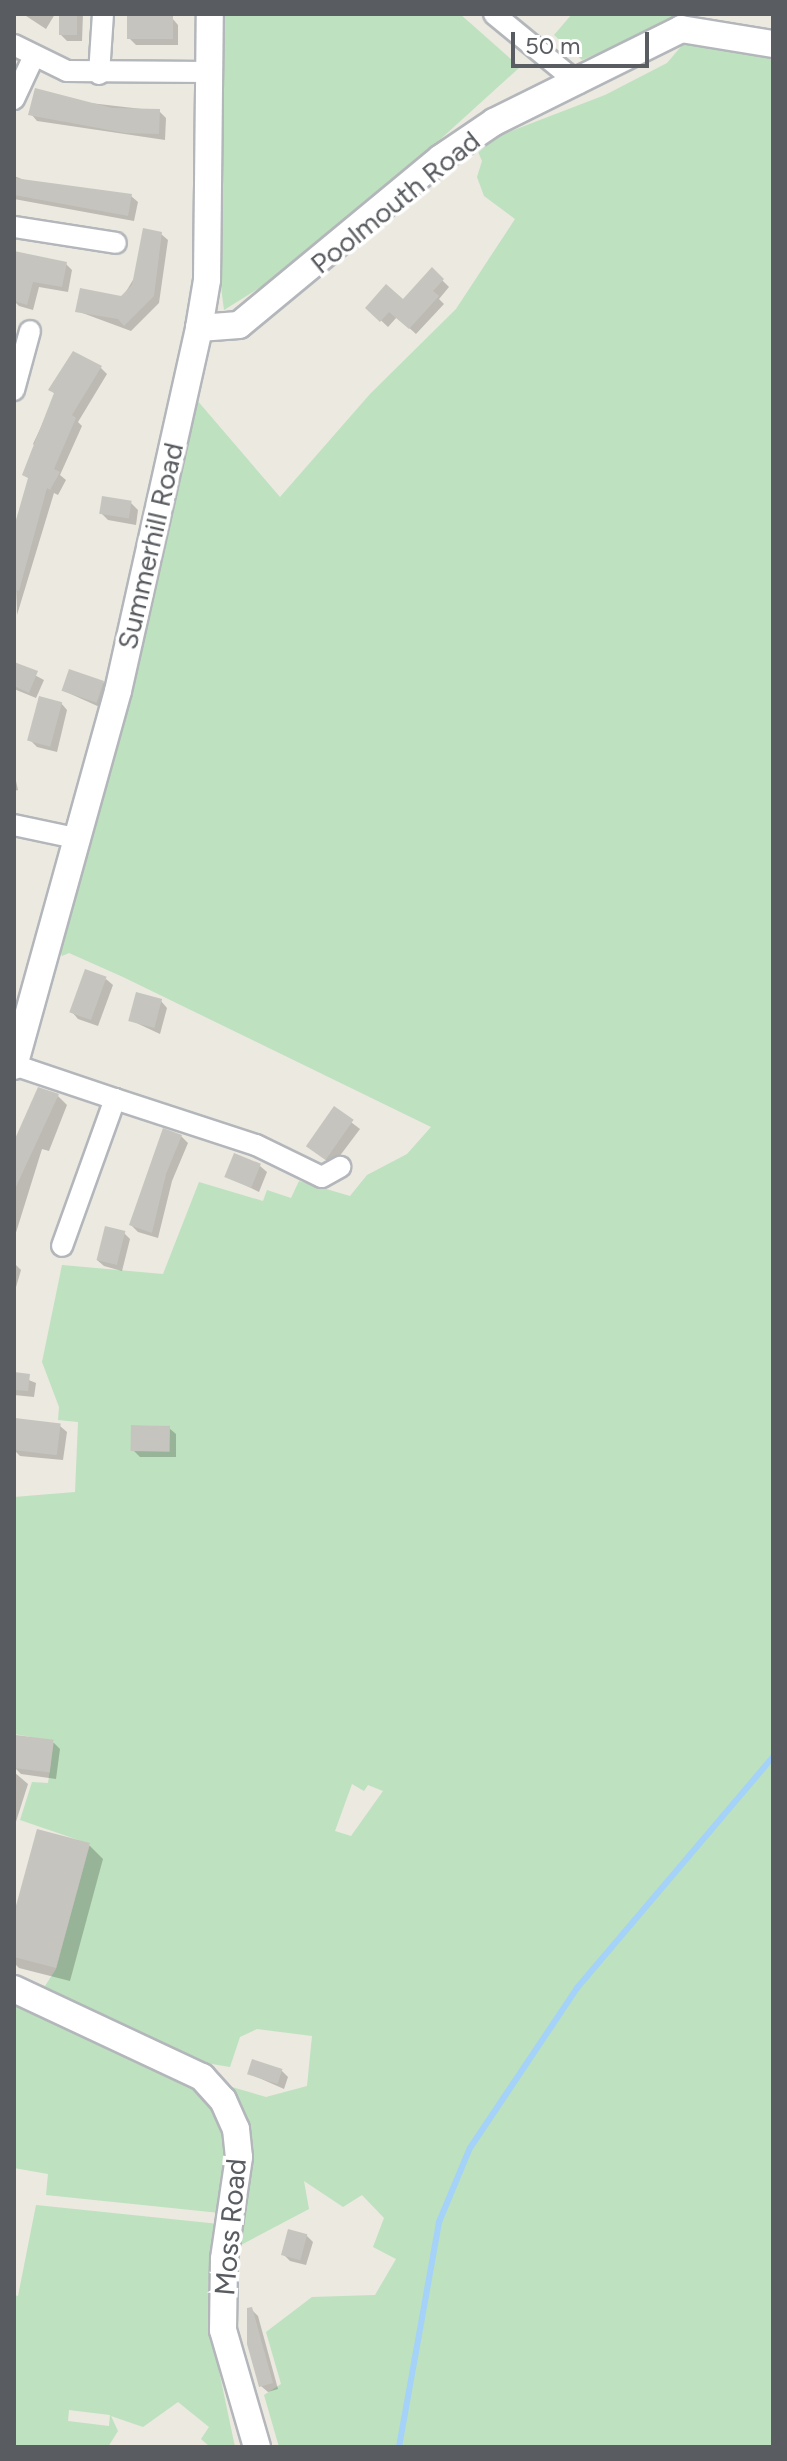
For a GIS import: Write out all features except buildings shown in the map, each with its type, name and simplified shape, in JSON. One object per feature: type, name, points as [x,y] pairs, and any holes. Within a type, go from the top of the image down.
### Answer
[{"type":"street","points":[[99,74],[103,14]]},
{"type":"street","name":"Summerhill Road","points":[[14,1065],[22,1010],[80,839],[199,328],[207,280],[210,14]]},
{"type":"street","points":[[494,14],[578,83]]},
{"type":"street","name":"Poolmouth Road","points":[[199,328],[239,325],[441,158],[494,122],[578,83],[685,21],[773,44]]},
{"type":"street","points":[[14,45],[33,58],[67,71],[99,74],[209,72]]},
{"type":"street","points":[[14,99],[33,58]]},
{"type":"street","points":[[14,227],[116,243]]},
{"type":"street","points":[[14,390],[30,331]]},
{"type":"street","points":[[14,825],[80,839]]},
{"type":"street","points":[[14,1065],[256,1145],[322,1177],[340,1167]]},
{"type":"street","points":[[62,1246],[115,1099]]},
{"type":"street","name":"Moss Road","points":[[14,1989],[202,2077],[223,2100],[236,2129],[239,2157],[224,2259],[223,2330],[257,2447]]},
{"type":"green space","points":[[217,14],[460,14],[520,67],[315,253],[224,310],[217,256]]},
{"type":"green space","points":[[572,14],[691,14],[582,60],[554,35]]},
{"type":"green space","points":[[706,40],[773,58],[773,2447],[279,2447],[264,2395],[281,2384],[266,2332],[312,2297],[375,2295],[396,2259],[373,2247],[384,2218],[362,2195],[343,2207],[304,2181],[309,2209],[241,2245],[252,2162],[247,2126],[218,2083],[266,2097],[307,2086],[312,2036],[257,2029],[240,2037],[230,2067],[188,2060],[14,1981],[14,1975],[45,1986],[56,1969],[90,1844],[20,1820],[32,1782],[48,1783],[54,1741],[14,1734],[14,1497],[75,1492],[78,1422],[58,1420],[59,1407],[42,1362],[62,1265],[163,1274],[199,1182],[263,1201],[267,1190],[291,1198],[299,1181],[350,1196],[367,1175],[407,1154],[431,1127],[123,977],[69,953],[62,956],[56,943],[190,392],[280,497],[370,394],[456,309],[515,219],[484,196],[477,177],[482,161],[475,145],[605,95],[667,63],[684,43]],"holes":[[[132,1425],[169,1426],[169,1451],[131,1451]],[[352,1784],[364,1791],[368,1785],[383,1791],[351,1836],[335,1831]]]},
{"type":"green space","points":[[14,1995],[188,2076],[212,2103],[228,2144],[220,2213],[46,2195],[48,2174],[14,2168]]},
{"type":"green space","points":[[36,2205],[219,2224],[208,2283],[210,2328],[235,2447],[210,2447],[201,2439],[209,2427],[178,2402],[143,2427],[111,2416],[118,2431],[108,2447],[14,2447],[14,2295],[18,2296]],"holes":[[[69,2410],[110,2415],[109,2426],[68,2421]]]},
{"type":"waterway","points":[[399,2447],[439,2222],[470,2148],[577,1988],[773,1757]]}]
